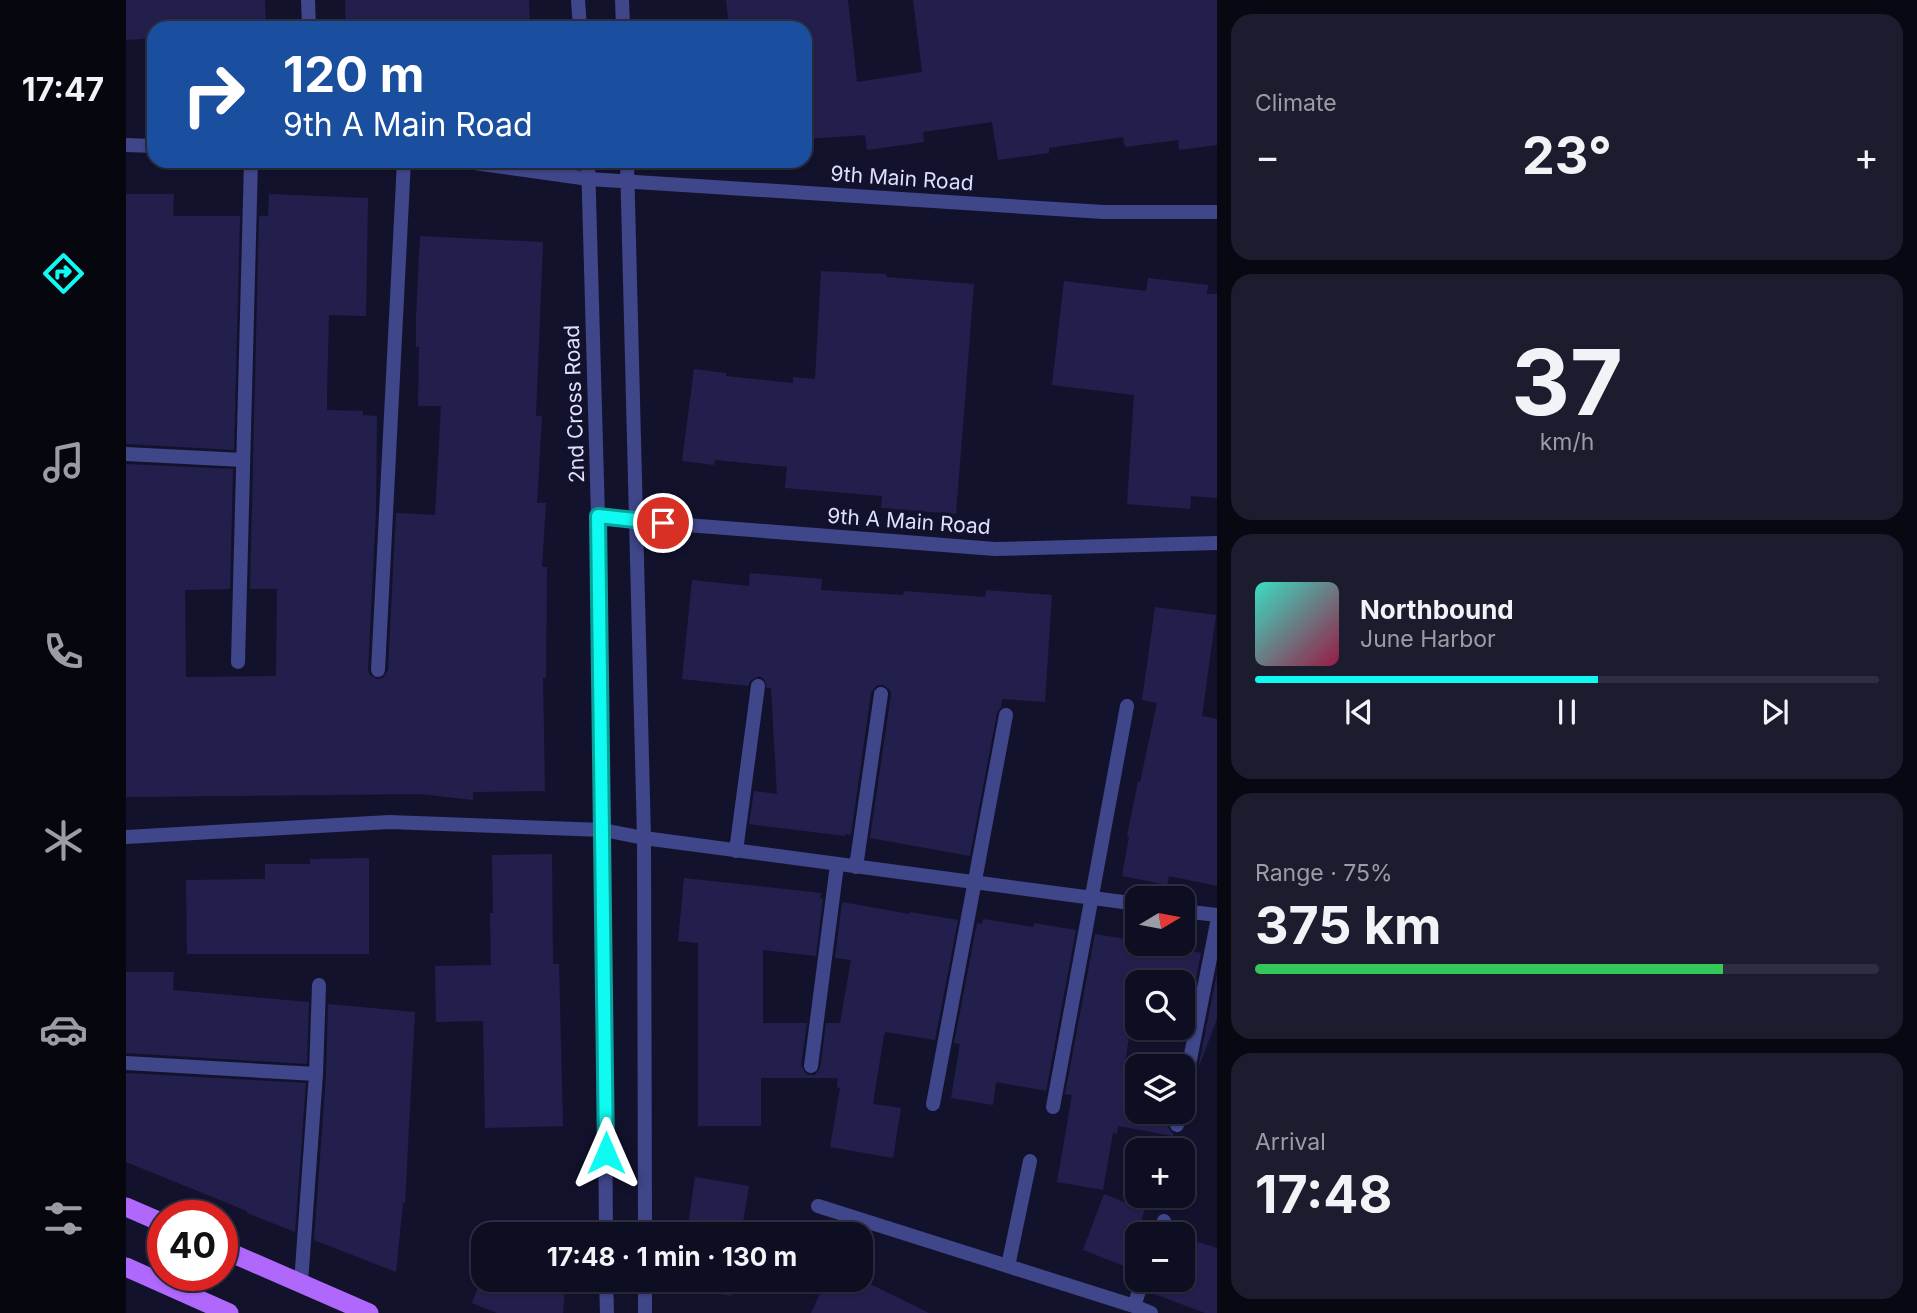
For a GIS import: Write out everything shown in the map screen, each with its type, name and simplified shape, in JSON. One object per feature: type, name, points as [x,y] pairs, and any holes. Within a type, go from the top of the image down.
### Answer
[{"type":"main road","points":[[126,1206],[147,1216]]},
{"type":"main road","points":[[238,1256],[369,1313]]},
{"type":"main road","points":[[126,1267],[229,1313]]},
{"type":"street","points":[[307,0],[308,21]]},
{"type":"street","points":[[578,0],[580,21]]},
{"type":"street","points":[[622,0],[623,21]]},
{"type":"street","points":[[126,145],[147,146]]},
{"type":"street","points":[[238,662],[251,168]]},
{"type":"street","points":[[378,670],[404,168]]},
{"type":"street","name":"9th Main Road","points":[[510,168],[589,179],[1103,212],[1217,212]]},
{"type":"street","name":"2nd Cross Road","points":[[588,168],[598,516],[606,1222]]},
{"type":"street","points":[[627,168],[644,838],[645,1222]]},
{"type":"street","points":[[126,454],[243,460]]},
{"type":"street","name":"9th A Main Road","points":[[598,516],[995,549],[1217,543]]},
{"type":"street","points":[[736,851],[758,686]]},
{"type":"street","points":[[856,867],[881,694]]},
{"type":"street","points":[[1053,1107],[1127,706]]},
{"type":"street","points":[[933,1104],[1006,715]]},
{"type":"street","points":[[126,837],[389,822],[603,830],[736,851],[1125,902]]},
{"type":"street","points":[[811,1066],[837,864]]},
{"type":"street","points":[[1195,912],[1217,915]]},
{"type":"street","points":[[1191,1054],[1217,923]]},
{"type":"street","points":[[301,1283],[316,1074],[319,985]]},
{"type":"street","points":[[126,1063],[316,1074]]},
{"type":"street","points":[[1008,1266],[1030,1161]]},
{"type":"street","points":[[818,1206],[1151,1313]]},
{"type":"street","points":[[606,1292],[607,1313]]},
{"type":"street","points":[[645,1292],[645,1313]]},
{"type":"street","points":[[1134,1306],[1139,1292]]},
{"type":"building","points":[[126,0],[265,0],[266,21],[147,21],[147,38],[126,40]]},
{"type":"building","points":[[345,0],[529,0],[530,21],[346,21]]},
{"type":"building","points":[[726,0],[848,0],[857,82],[922,72],[913,0],[1217,0],[1217,145],[1179,150],[1178,140],[1125,147],[1123,137],[1049,148],[1049,153],[998,160],[992,122],[923,132],[924,142],[867,150],[865,135],[812,139],[812,21],[728,21]]},
{"type":"building","points":[[126,194],[174,194],[173,216],[240,216],[234,450],[126,444]]},
{"type":"building","points":[[269,194],[368,198],[366,316],[329,315],[327,410],[363,411],[363,415],[377,416],[376,511],[368,670],[370,675],[377,679],[383,678],[388,670],[396,513],[435,515],[441,406],[418,406],[419,347],[416,347],[416,317],[420,236],[543,242],[536,416],[542,416],[537,503],[546,503],[542,567],[547,567],[546,678],[543,678],[545,791],[473,792],[473,800],[420,794],[126,797],[126,464],[233,469],[230,589],[185,590],[186,677],[276,676],[277,589],[250,589],[259,216],[268,216]]},
{"type":"building","points":[[821,271],[886,274],[886,277],[974,284],[956,514],[881,508],[882,496],[785,488],[787,467],[715,460],[714,465],[682,461],[694,369],[726,373],[726,376],[793,383],[793,377],[815,379]]},
{"type":"building","points":[[1148,278],[1208,285],[1207,294],[1217,294],[1217,498],[1191,496],[1190,509],[1127,504],[1134,395],[1052,385],[1064,281],[1146,291]]},
{"type":"building","points":[[750,573],[822,579],[821,590],[903,595],[904,591],[985,597],[986,590],[1052,595],[1045,702],[1002,699],[997,713],[970,856],[870,838],[891,695],[890,690],[883,685],[877,685],[871,693],[851,835],[749,824],[754,791],[777,794],[771,688],[767,688],[764,679],[759,676],[751,680],[748,686],[682,679],[692,580],[749,586]]},
{"type":"building","points":[[1155,607],[1216,615],[1202,716],[1217,719],[1217,886],[1169,876],[1167,885],[1122,876],[1129,837],[1127,836],[1157,703],[1142,700]]},
{"type":"building","points":[[552,854],[553,964],[559,964],[563,1126],[485,1128],[483,1021],[436,1022],[435,966],[491,965],[492,855]]},
{"type":"building","points":[[369,858],[369,954],[187,954],[186,880],[265,879],[265,864],[310,864],[310,859]]},
{"type":"building","points":[[684,878],[821,893],[820,898],[823,899],[816,956],[763,950],[763,1023],[807,1023],[801,1065],[809,1075],[815,1075],[820,1068],[826,1023],[840,1023],[851,960],[835,958],[842,902],[958,920],[935,1040],[886,1032],[884,1035],[873,1104],[901,1108],[893,1158],[830,1147],[840,1088],[837,1087],[838,1078],[761,1078],[761,1126],[698,1126],[698,943],[678,941]]},
{"type":"building","points":[[983,919],[1076,930],[1046,1091],[996,1082],[993,1105],[951,1098],[960,1044],[954,1043],[977,923],[982,924]]},
{"type":"building","points":[[1095,934],[1125,939],[1125,956],[1195,956],[1195,952],[1201,953],[1195,984],[1195,970],[1125,970],[1125,1040],[1129,1040],[1125,1054],[1125,1124],[1168,1124],[1173,1136],[1118,1126],[1117,1134],[1113,1133],[1103,1190],[1057,1182],[1072,1095],[1065,1094]]},
{"type":"building","points":[[126,972],[174,972],[173,990],[309,1002],[307,1064],[126,1053]]},
{"type":"building","points":[[1217,973],[1217,1019],[1198,1069]]},
{"type":"building","points":[[328,1004],[415,1012],[405,1203],[396,1272],[314,1240],[326,1075]]},
{"type":"building","points":[[126,1073],[306,1083],[295,1232],[247,1213],[238,1207],[238,1200],[220,1200],[126,1162]]},
{"type":"building","points":[[695,1177],[749,1186],[743,1222],[689,1222]]},
{"type":"building","points":[[1104,1194],[1125,1202],[1125,1208],[1145,1210],[1140,1222],[1125,1222],[1124,1266],[1083,1250]]},
{"type":"building","points":[[1195,1241],[1217,1248],[1217,1313],[1205,1313],[1149,1292],[1195,1292]]},
{"type":"building","points":[[873,1285],[929,1313],[811,1313],[821,1292],[873,1292]]},
{"type":"building","points":[[476,1292],[565,1292],[563,1313],[497,1313],[472,1303]]},
{"type":"building","points":[[706,1292],[733,1292],[732,1296]]},
{"type":"route","points":[[606,1153],[598,516],[663,523]]}]
